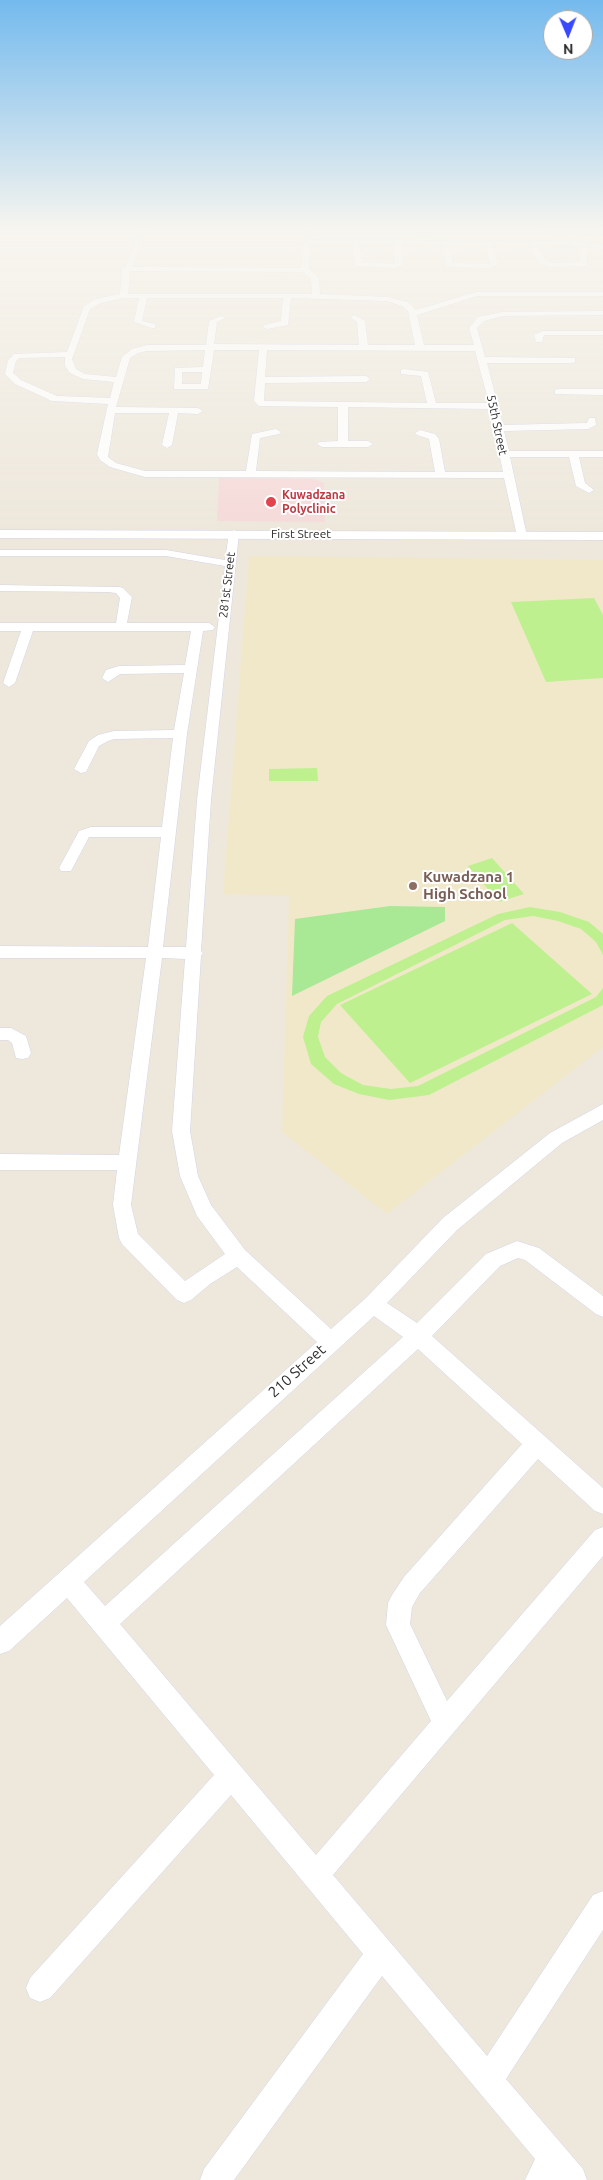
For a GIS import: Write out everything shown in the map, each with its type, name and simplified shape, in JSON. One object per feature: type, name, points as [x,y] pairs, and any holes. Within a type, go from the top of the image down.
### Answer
[{"type":"street","points":[[78,331],[69,354],[69,366],[73,371],[95,378],[119,380]]},
{"type":"street","points":[[207,368],[211,331]]},
{"type":"street","points":[[362,331],[364,348]]},
{"type":"street","points":[[416,331],[420,348]]},
{"type":"street","name":"55th Street","points":[[475,331],[494,406],[522,536]]},
{"type":"street","points":[[540,340],[538,335],[543,333],[603,333]]},
{"type":"street","points":[[478,348],[210,347],[147,348],[135,351],[126,357],[112,406],[102,454],[103,458],[113,465],[145,474],[508,475]]},
{"type":"street","points":[[263,348],[259,401],[262,404],[494,406]]},
{"type":"street","points":[[69,354],[17,356],[12,360],[10,374],[18,382],[55,399],[112,406],[198,411]]},
{"type":"street","points":[[482,360],[570,356],[575,369]]},
{"type":"street","points":[[404,372],[425,374],[432,406]]},
{"type":"street","points":[[260,380],[366,379]]},
{"type":"street","points":[[552,385],[558,397],[603,392]]},
{"type":"street","points":[[343,406],[343,443]]},
{"type":"street","points":[[167,445],[174,410]]},
{"type":"street","points":[[498,428],[590,426],[592,420]]},
{"type":"street","points":[[251,474],[255,436],[276,432]]},
{"type":"street","points":[[420,433],[432,436],[434,439],[442,475]]},
{"type":"street","points":[[322,444],[368,444]]},
{"type":"street","points":[[504,454],[603,454]]},
{"type":"street","points":[[573,454],[580,484],[589,490]]},
{"type":"street","name":"First Street","points":[[0,534],[234,533],[603,536]]},
{"type":"street","name":"281st Street","points":[[234,533],[221,631],[204,800],[195,953],[181,1131],[189,1176],[204,1210],[238,1256],[330,1341]]},
{"type":"street","points":[[0,553],[166,553],[230,564]]},
{"type":"street","points":[[0,588],[119,590],[126,597],[121,626]]},
{"type":"street","points":[[9,683],[29,626]]},
{"type":"street","points":[[0,627],[198,627],[221,631]]},
{"type":"street","points":[[198,627],[180,734],[170,832],[122,1205],[129,1238],[184,1294],[203,1278],[238,1256]]},
{"type":"street","points":[[108,678],[110,673],[119,670],[190,669]]},
{"type":"street","points":[[81,769],[94,744],[103,738],[114,735],[180,734]]},
{"type":"street","points":[[66,868],[84,834],[91,832],[170,832]]},
{"type":"street","points":[[0,952],[195,953]]},
{"type":"street","points":[[0,1034],[11,1034],[20,1040],[22,1054]]},
{"type":"street","name":"210 Street","points":[[0,1642],[373,1304],[450,1224],[556,1138],[603,1111]]},
{"type":"street","points":[[0,1162],[127,1163]]},
{"type":"street","points":[[105,1622],[418,1336],[493,1260],[517,1249],[532,1254],[603,1308]]},
{"type":"street","points":[[373,1304],[418,1336],[603,1502]]},
{"type":"street","points":[[445,1724],[398,1625],[400,1603],[412,1584],[537,1443]]},
{"type":"street","points":[[316,1875],[603,1538]]},
{"type":"street","points":[[68,1581],[105,1622],[488,2080],[555,2173]]},
{"type":"street","points":[[40,1988],[232,1775]]},
{"type":"street","points":[[488,2080],[603,1906]]},
{"type":"street","points":[[215,2180],[381,1953]]},
{"type":"shaded area","name":"Kuwadzana Polyclinic","points":[[219,478],[314,479],[324,483],[325,522],[217,521]]},
{"type":"shaded area","name":"Kuwadzana 1 High School","points":[[249,556],[603,560],[603,1047],[387,1214],[282,1132],[289,896],[223,894]]},
{"type":"green space","points":[[594,598],[603,615],[603,678],[546,682],[511,602]]},
{"type":"green space","points":[[317,768],[318,781],[269,781],[269,769]]},
{"type":"green space","points":[[492,858],[524,894],[499,902],[468,866]]},
{"type":"green space","points":[[390,906],[445,907],[445,921],[292,996],[295,919]]},
{"type":"green space","points":[[530,907],[560,912],[589,922],[603,934],[603,955],[596,942],[581,929],[558,921],[533,916],[505,920],[337,1004],[321,1022],[318,1037],[325,1057],[341,1073],[363,1085],[391,1089],[418,1086],[596,997],[603,988],[603,1005],[429,1095],[389,1100],[359,1094],[334,1084],[311,1064],[303,1037],[309,1016],[327,996],[498,914]]},
{"type":"green space","points":[[512,923],[592,994],[410,1083],[340,1005]]},
{"type":"place","name":"Kuwadzana Polyclinic","points":[[271,502]]},
{"type":"place","name":"Kuwadzana 1 High School","points":[[413,886]]}]
